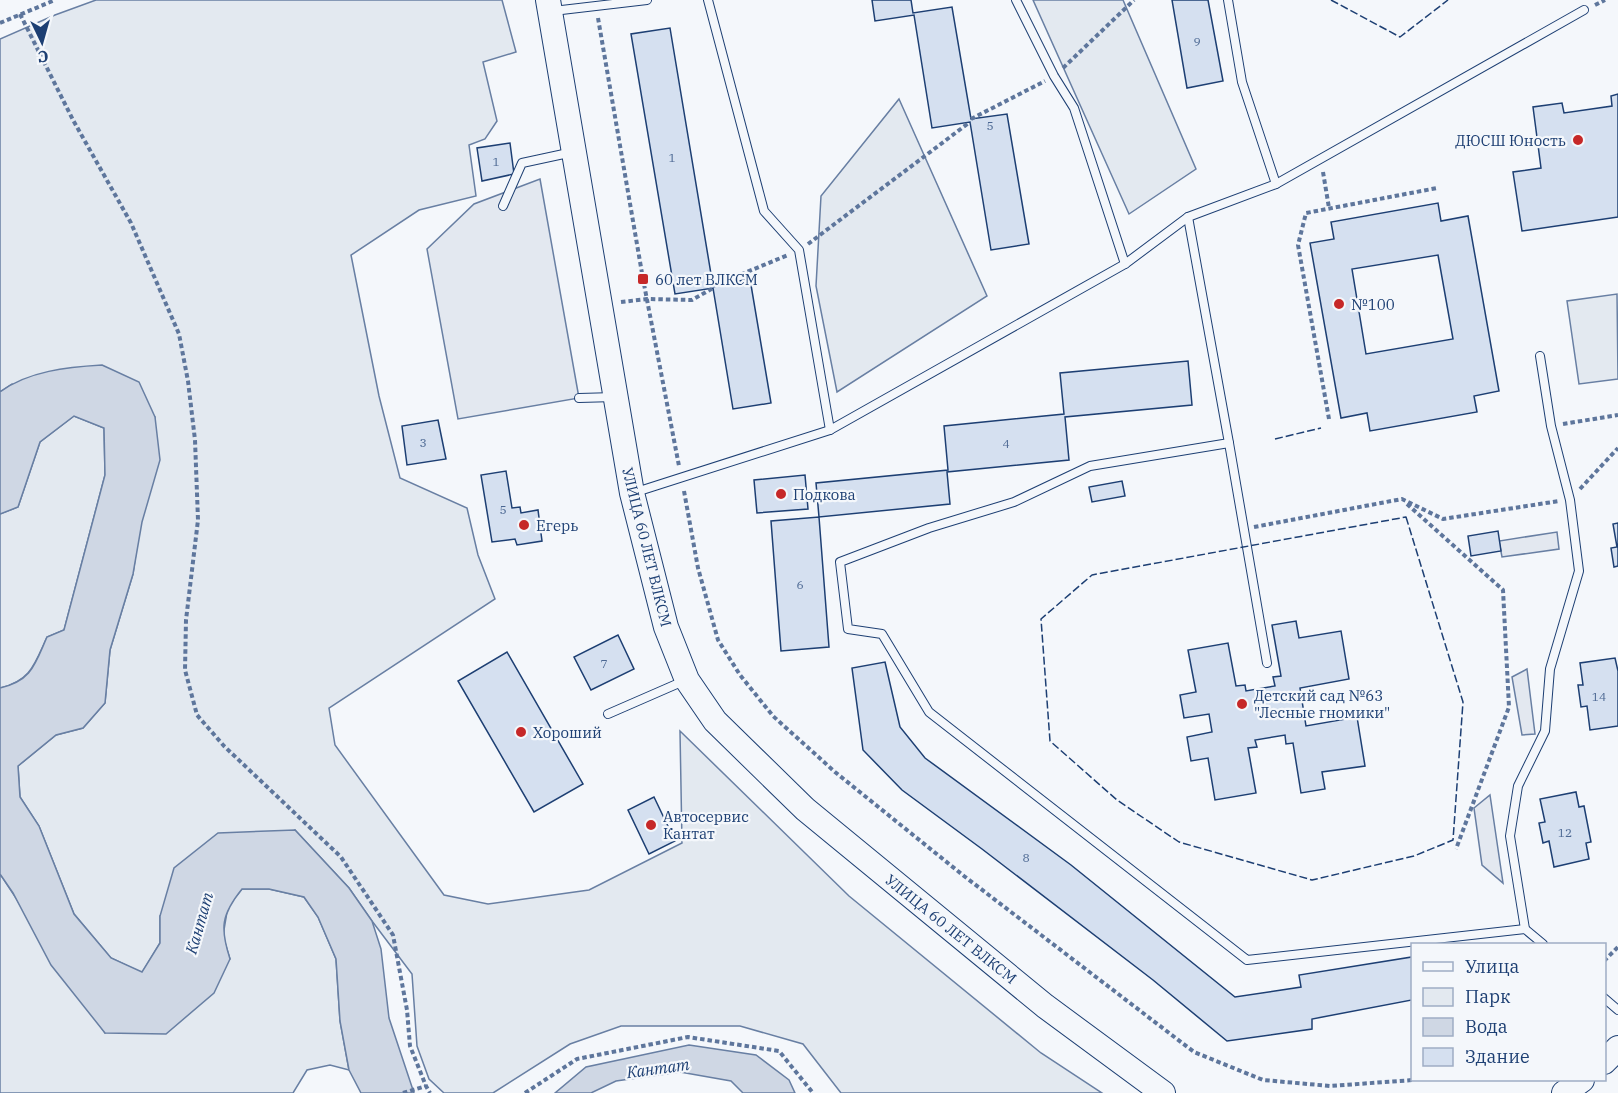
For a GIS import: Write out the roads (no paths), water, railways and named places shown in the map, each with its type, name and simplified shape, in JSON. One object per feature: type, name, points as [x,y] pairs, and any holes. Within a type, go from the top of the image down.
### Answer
[{"type":"street","name":"УЛИЦА 60 ЛЕТ ВЛКСМ","points":[[549,6],[632,493],[666,627],[687,680],[715,721],[805,809],[1045,1006],[1163,1093]]},
{"type":"street","points":[[1606,1061],[1618,1048]]},
{"type":"street","points":[[1564,1093],[1581,1081]]},
{"type":"lane","points":[[549,6],[596,6],[647,0]]},
{"type":"lane","points":[[708,0],[764,211],[799,250],[830,430]]},
{"type":"lane","points":[[1016,0],[1054,76],[1074,108],[1125,264]]},
{"type":"lane","points":[[1228,0],[1242,82],[1276,184]]},
{"type":"lane","points":[[632,493],[830,430],[1125,264],[1188,217],[1276,184],[1584,10]]},
{"type":"lane","points":[[503,206],[522,163],[574,152]]},
{"type":"lane","points":[[1188,217],[1245,528],[1267,663]]},
{"type":"lane","points":[[1540,356],[1551,426],[1570,500],[1579,571],[1550,669],[1545,731],[1518,786],[1510,836],[1525,929],[1541,943]]},
{"type":"lane","points":[[579,398],[615,397]]},
{"type":"lane","points":[[1229,443],[1090,466],[1014,502],[929,528],[840,562],[848,629],[882,634],[929,712],[1247,960],[1525,929]]},
{"type":"lane","points":[[608,714],[687,680]]},
{"type":"lane","points":[[1606,999],[1618,1010]]},
{"type":"water","name":"Кантат","points":[[102,365],[139,382],[155,417],[160,460],[142,522],[133,574],[110,650],[105,703],[83,728],[56,735],[18,766],[20,797],[39,826],[74,914],[111,958],[142,972],[160,943],[160,916],[174,868],[218,833],[295,830],[349,888],[372,921],[381,949],[389,1018],[414,1093],[361,1093],[349,1070],[340,1021],[336,959],[318,917],[304,897],[269,889],[242,889],[226,914],[224,930],[230,959],[214,993],[166,1034],[105,1033],[51,965],[13,893],[0,874],[0,688],[11,685],[26,676],[47,637],[64,630],[105,475],[104,428],[74,416],[40,442],[18,507],[0,514],[0,392],[23,379],[49,371]]},
{"type":"water","name":"Кантат","points":[[689,1045],[756,1055],[789,1080],[795,1093],[743,1093],[731,1081],[680,1072],[616,1081],[591,1093],[555,1093],[586,1067]]},
{"type":"place","name":"ДЮСШ Юность","points":[[1578,140]]},
{"type":"place","name":"60 лет ВЛКСМ","points":[[643,279]]},
{"type":"place","name":"№100","points":[[1339,304]]},
{"type":"place","name":"Подкова","points":[[781,494]]},
{"type":"place","name":"Егерь","points":[[524,525]]},
{"type":"place","name":"Детский сад №63 \"Лесные гномики\"","points":[[1242,704]]},
{"type":"place","name":"Хороший","points":[[521,732]]},
{"type":"place","name":"Автосервис Кантат","points":[[651,825]]}]
